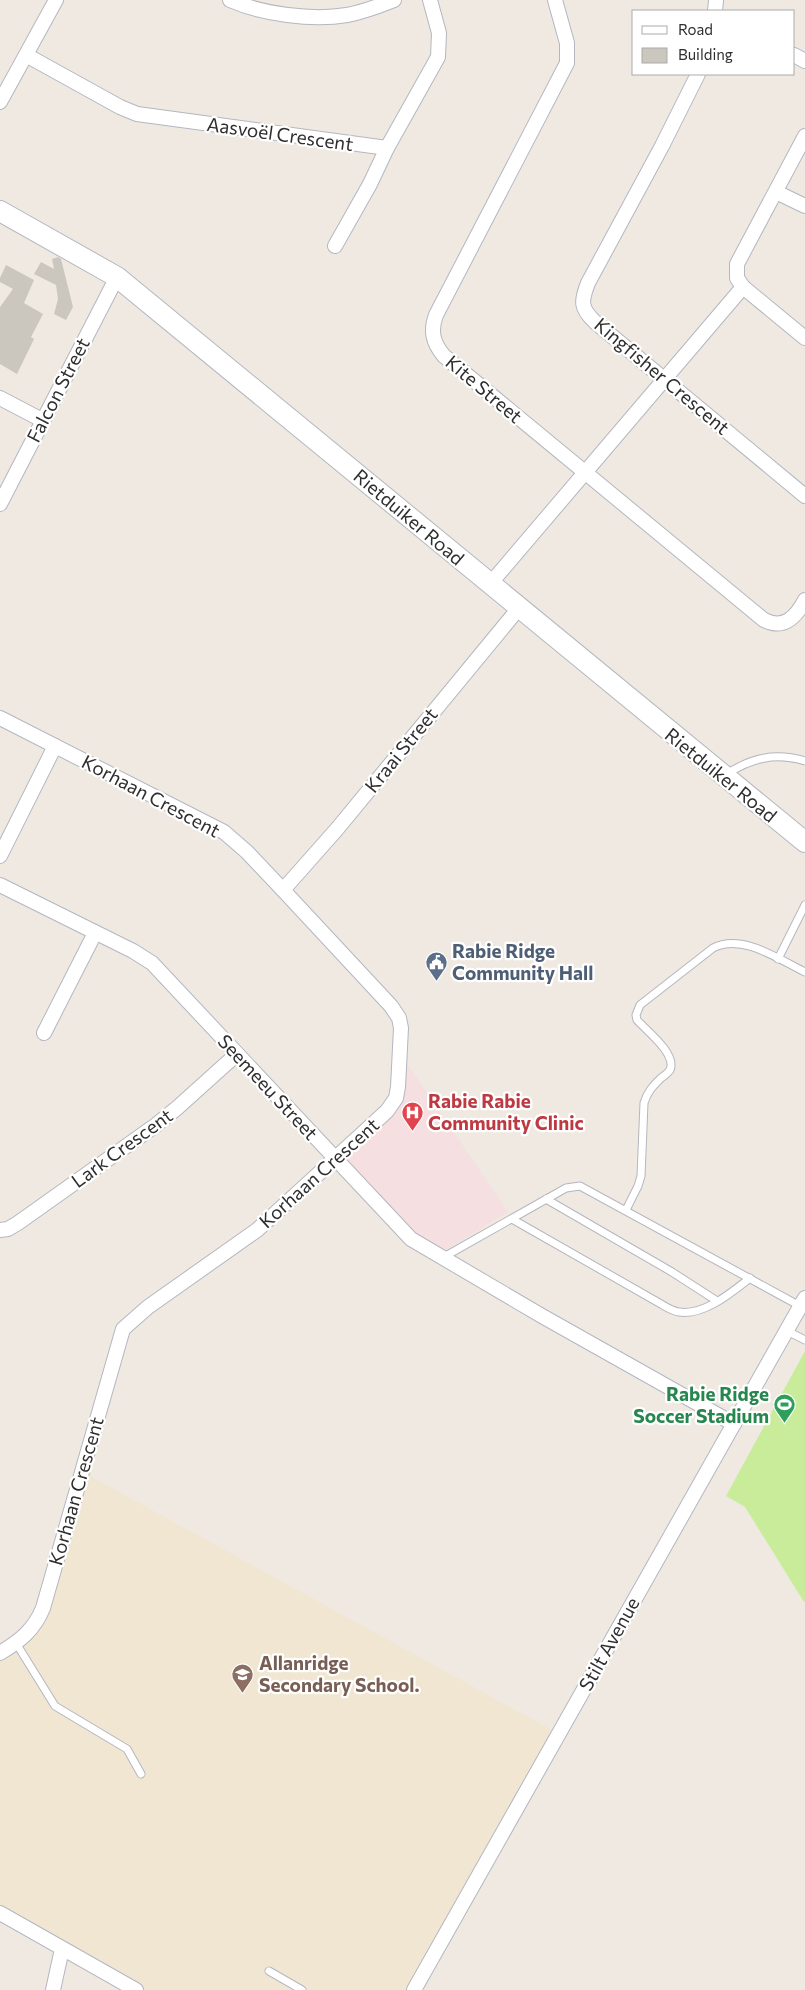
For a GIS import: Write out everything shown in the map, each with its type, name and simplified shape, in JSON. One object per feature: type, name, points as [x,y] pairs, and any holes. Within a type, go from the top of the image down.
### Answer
[{"type":"street","points":[[0,102],[56,0]]},
{"type":"street","points":[[230,0],[249,7],[282,14],[329,16],[361,12],[394,0]]},
{"type":"street","points":[[335,246],[438,57],[439,34],[430,0]]},
{"type":"street","name":"Kite Street","points":[[555,0],[568,43],[568,57],[565,68],[436,315],[432,330],[435,343],[444,356],[764,620],[779,624],[788,621],[797,614],[805,600]]},
{"type":"street","name":"Aasvoël Crescent","points":[[26,55],[120,108],[137,114],[387,148]]},
{"type":"street","name":"Kingfisher Crescent","points":[[698,75],[662,146],[588,283],[582,305],[588,316],[805,496]]},
{"type":"street","points":[[805,136],[737,264],[737,278],[743,288],[805,338]]},
{"type":"street","points":[[776,192],[805,206]]},
{"type":"street","name":"Rietduiker Road","points":[[0,211],[117,277],[805,842]]},
{"type":"street","name":"Falcon Street","points":[[0,504],[117,277]]},
{"type":"street","points":[[490,584],[664,378],[743,288]]},
{"type":"street","points":[[0,398],[42,420]]},
{"type":"street","name":"Kraai Street","points":[[283,890],[337,829],[519,608]]},
{"type":"street","name":"Korhaan Crescent","points":[[0,718],[224,832],[247,852],[391,1006],[399,1018],[401,1028],[398,1087],[393,1105],[257,1230],[148,1307],[123,1329],[43,1608],[31,1630],[16,1643],[0,1653]]},
{"type":"street","points":[[0,856],[55,746]]},
{"type":"street","name":"Seemeeu Street","points":[[0,885],[95,934],[133,951],[152,963],[411,1239],[734,1424]]},
{"type":"street","points":[[44,1033],[95,934]]},
{"type":"street","name":"Lark Crescent","points":[[0,1230],[8,1229],[18,1224],[111,1158],[178,1108],[236,1054]]},
{"type":"street","name":"Stilt Avenue","points":[[414,1990],[803,1302]]},
{"type":"street","points":[[0,1913],[136,1990]]},
{"type":"street","points":[[53,1990],[62,1948]]},
{"type":"lane","points":[[723,776],[742,764],[765,757],[792,757],[805,761]]},
{"type":"lane","points":[[778,959],[804,908]]},
{"type":"lane","points":[[626,1210],[640,1181],[644,1137],[644,1103],[647,1094],[670,1070],[671,1062],[668,1054],[659,1042],[637,1020],[636,1015],[640,1005],[722,943],[742,944],[805,972]]},
{"type":"lane","points":[[442,1258],[566,1188],[580,1186],[750,1278],[803,1302]]},
{"type":"lane","points":[[546,1199],[672,1272],[717,1301]]},
{"type":"lane","points":[[512,1219],[678,1312],[692,1312],[717,1301],[750,1278]]},
{"type":"lane","points":[[787,1331],[805,1340]]},
{"type":"lane","points":[[16,1643],[55,1706],[127,1749],[141,1774]]},
{"type":"lane","points":[[269,1971],[302,1990]]},
{"type":"shaded area","name":"Rabie Rabie Community Clinic","points":[[403,1058],[508,1212],[442,1252],[412,1233],[342,1158],[400,1104]]},
{"type":"shaded area","name":"Allanridge Secondary School.","points":[[81,1471],[559,1734],[414,1990],[131,1990],[0,1917],[0,1653],[37,1621]]},
{"type":"green space","name":"Rabie Ridge Soccer Stadium","points":[[805,1351],[804,1602],[745,1507],[726,1496]]},
{"type":"building","points":[[58,257],[61,259],[73,307],[66,320],[54,314],[58,299],[56,285],[34,274],[41,262],[54,269],[52,259]]},
{"type":"building","points":[[6,265],[34,280],[24,303],[43,314],[31,337],[34,339],[17,374],[0,364],[0,307],[13,289],[0,282]]},
{"type":"place","name":"Rabie Ridge Community Hall","points":[[436,981]]},
{"type":"place","name":"Rabie Rabie Community Clinic","points":[[412,1131]]},
{"type":"place","name":"Rabie Ridge Soccer Stadium","points":[[785,1424]]},
{"type":"place","name":"Allanridge Secondary School.","points":[[243,1693]]}]
